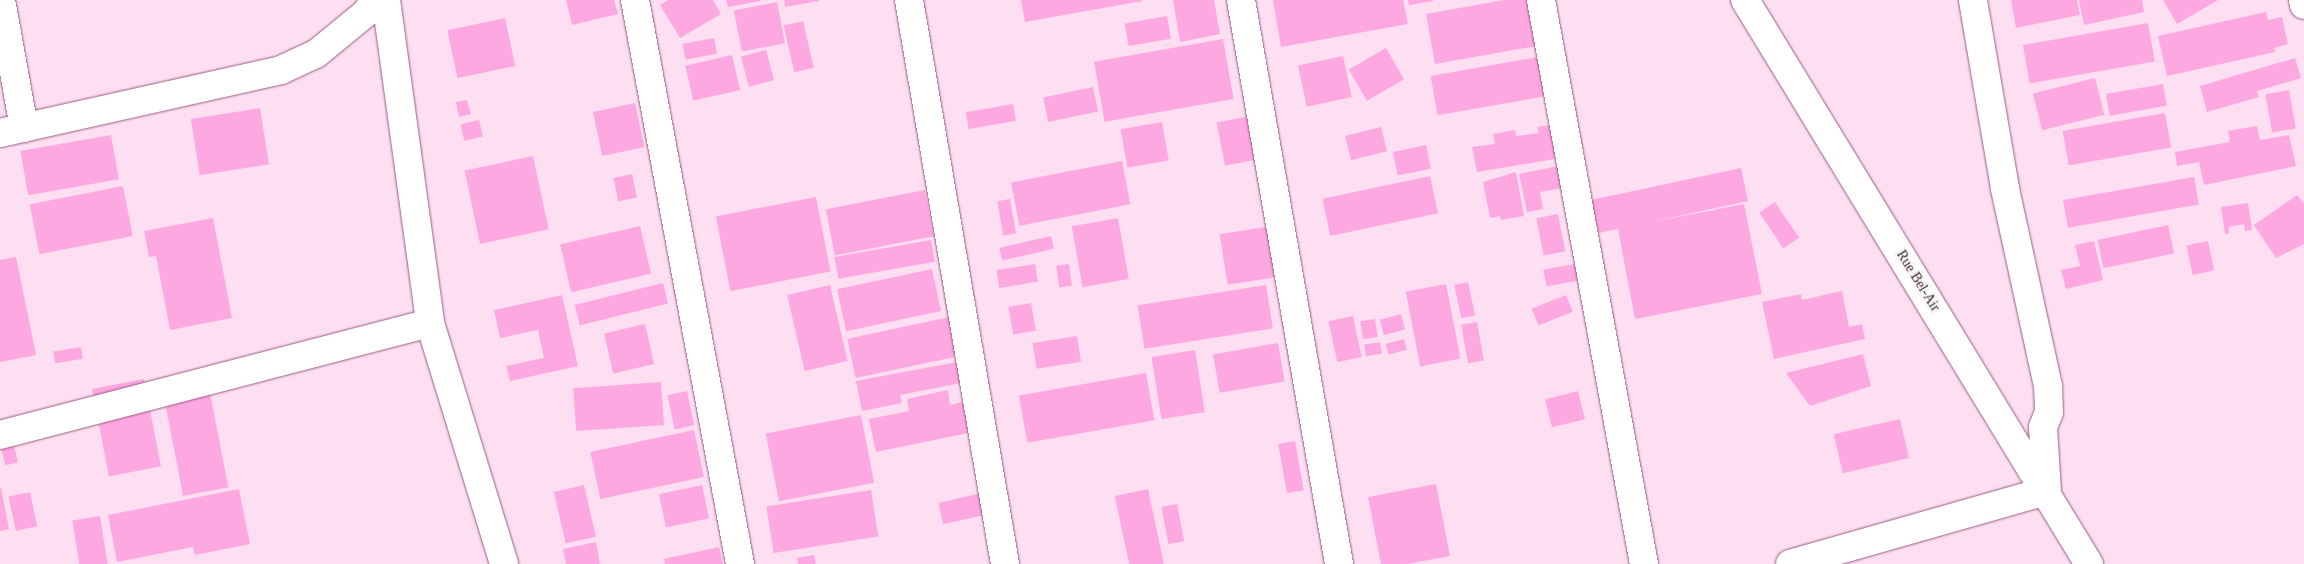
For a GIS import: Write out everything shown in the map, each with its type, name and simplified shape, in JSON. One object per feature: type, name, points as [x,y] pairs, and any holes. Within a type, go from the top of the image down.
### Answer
[{"type":"street","points":[[1,0],[12,130],[281,70],[316,54],[366,13],[375,0]]},
{"type":"street","points":[[386,0],[430,322],[504,564]]},
{"type":"street","points":[[635,0],[740,564]]},
{"type":"street","points":[[908,0],[1005,564]]},
{"type":"street","points":[[1242,0],[1339,564]]},
{"type":"street","points":[[1541,0],[1644,564]]},
{"type":"street","name":"Rue Bel-Air","points":[[1745,0],[2047,490],[2089,564]]},
{"type":"street","points":[[1790,564],[2047,490],[2043,427],[2049,412],[2048,386],[2004,188],[1973,0]]},
{"type":"street","points":[[2303,0],[2304,5]]},
{"type":"street","points":[[0,435],[430,322]]},
{"type":"building","points":[[566,0],[614,0],[618,14],[572,25]]},
{"type":"building","points":[[668,0],[713,0],[721,14],[680,38],[660,5]]},
{"type":"building","points":[[726,0],[760,0],[760,1],[728,7]]},
{"type":"building","points":[[784,0],[819,0],[819,1],[785,7]]},
{"type":"building","points":[[1021,0],[1142,0],[1142,1],[1025,22]]},
{"type":"building","points":[[1173,0],[1214,0],[1220,34],[1180,42]]},
{"type":"building","points":[[1273,0],[1403,0],[1408,24],[1281,47]]},
{"type":"building","points":[[1408,0],[1433,0],[1433,1],[1409,5]]},
{"type":"building","points":[[1504,0],[1528,0],[1536,46],[1435,64],[1426,14]]},
{"type":"building","points":[[2011,0],[2077,0],[2080,15],[2016,28]]},
{"type":"building","points":[[2079,0],[2142,0],[2144,12],[2084,25]]},
{"type":"building","points":[[2163,0],[2218,0],[2177,24]]},
{"type":"building","points":[[777,2],[785,43],[742,52],[734,10]]},
{"type":"building","points":[[2266,12],[2268,20],[2282,17],[2288,44],[2274,48],[2275,52],[2167,76],[2158,36]]},
{"type":"building","points":[[1167,16],[1171,39],[1129,46],[1125,23]]},
{"type":"building","points":[[505,18],[515,66],[457,78],[447,30]]},
{"type":"building","points":[[803,21],[814,68],[794,72],[784,25]]},
{"type":"building","points":[[2148,23],[2155,61],[2030,83],[2023,45]]},
{"type":"building","points":[[714,38],[717,54],[686,60],[683,44]]},
{"type":"building","points":[[1223,39],[1234,99],[1105,122],[1094,62]]},
{"type":"building","points":[[1386,48],[1404,79],[1367,101],[1349,70]]},
{"type":"building","points":[[766,50],[774,80],[749,87],[741,57]]},
{"type":"building","points":[[732,55],[740,90],[693,101],[685,66]]},
{"type":"building","points":[[1343,56],[1352,97],[1307,107],[1298,66]]},
{"type":"building","points":[[1538,57],[1545,96],[1438,115],[1431,76]]},
{"type":"building","points":[[2295,58],[2301,78],[2257,91],[2259,97],[2207,112],[2200,86]]},
{"type":"building","points":[[2095,78],[2104,115],[2042,130],[2033,93]]},
{"type":"building","points":[[2163,84],[2167,106],[2110,116],[2106,94]]},
{"type":"building","points":[[1093,87],[1098,111],[1048,122],[1043,98]]},
{"type":"building","points":[[2289,90],[2296,128],[2272,133],[2265,94]]},
{"type":"building","points":[[467,100],[471,114],[459,117],[456,102]]},
{"type":"building","points":[[635,103],[644,147],[602,156],[593,112]]},
{"type":"building","points":[[1013,104],[1016,121],[969,129],[966,112]]},
{"type":"building","points":[[260,108],[269,164],[200,175],[191,119]]},
{"type":"building","points":[[2165,113],[2171,147],[2069,166],[2063,131]]},
{"type":"building","points":[[1250,116],[1258,159],[1225,166],[1217,122]]},
{"type":"building","points":[[479,120],[483,137],[464,141],[460,124]]},
{"type":"building","points":[[1162,122],[1169,160],[1127,168],[1121,129]]},
{"type":"building","points":[[1555,124],[1561,158],[1477,172],[1472,147],[1495,144],[1493,134],[1515,130],[1516,136],[1539,133],[1537,127]]},
{"type":"building","points":[[2257,126],[2260,140],[2289,135],[2296,166],[2204,185],[2199,162],[2177,166],[2175,152],[2230,142],[2228,131]]},
{"type":"building","points":[[1381,127],[1387,151],[1351,160],[1345,136]]},
{"type":"building","points":[[111,135],[119,179],[28,195],[20,151]]},
{"type":"building","points":[[1426,145],[1431,168],[1398,176],[1393,152]]},
{"type":"building","points":[[533,156],[549,229],[480,244],[465,171]]},
{"type":"building","points":[[1122,161],[1130,204],[1019,226],[1011,183]]},
{"type":"building","points":[[1558,166],[1562,188],[1540,192],[1543,209],[1527,212],[1519,174]]},
{"type":"building","points":[[1741,168],[1748,201],[1651,222],[1744,204],[1762,294],[1635,319],[1618,229],[1599,233],[1591,200]]},
{"type":"building","points":[[1516,172],[1524,216],[1501,220],[1500,216],[1490,218],[1483,182]]},
{"type":"building","points":[[632,174],[637,197],[618,201],[613,178]]},
{"type":"building","points":[[1430,176],[1438,213],[1330,236],[1322,199]]},
{"type":"building","points":[[2194,177],[2199,205],[2068,228],[2063,200]]},
{"type":"building","points":[[123,186],[133,236],[39,254],[30,204]]},
{"type":"building","points":[[925,190],[934,236],[835,255],[826,209]]},
{"type":"building","points":[[2297,195],[2304,204],[2304,244],[2276,258],[2254,225]]},
{"type":"building","points":[[816,197],[831,272],[730,291],[716,216]]},
{"type":"building","points":[[1010,199],[1016,233],[1003,236],[997,201]]},
{"type":"building","points":[[1775,202],[1799,238],[1783,248],[1759,213]]},
{"type":"building","points":[[2248,203],[2252,230],[2245,231],[2244,224],[2229,227],[2229,233],[2225,234],[2221,207]]},
{"type":"building","points":[[1558,214],[1565,251],[1544,255],[1536,218]]},
{"type":"building","points":[[213,218],[232,318],[170,330],[156,256],[149,257],[144,231]]},
{"type":"building","points":[[1118,218],[1129,279],[1082,287],[1072,226]]},
{"type":"building","points":[[2168,225],[2174,253],[2104,268],[2098,240]]},
{"type":"building","points":[[640,226],[651,274],[571,292],[560,244]]},
{"type":"building","points":[[1272,226],[1280,276],[1228,285],[1220,234]]},
{"type":"building","points":[[1051,236],[1054,249],[1002,261],[999,248]]},
{"type":"building","points":[[931,240],[935,262],[838,279],[834,257]]},
{"type":"building","points":[[2094,241],[2103,280],[2066,289],[2061,270],[2080,266],[2075,245]]},
{"type":"building","points":[[2208,241],[2214,270],[2193,275],[2186,246]]},
{"type":"building","points":[[16,257],[36,355],[0,362],[0,260]]},
{"type":"building","points":[[1035,264],[1038,282],[999,288],[996,270]]},
{"type":"building","points":[[1069,264],[1072,286],[1059,288],[1056,266]]},
{"type":"building","points":[[1575,264],[1578,281],[1546,286],[1543,270]]},
{"type":"building","points":[[932,269],[941,311],[846,331],[837,289]]},
{"type":"building","points":[[1468,282],[1475,315],[1461,318],[1454,285]]},
{"type":"building","points":[[663,283],[668,303],[580,325],[575,305]]},
{"type":"building","points":[[1446,284],[1461,359],[1420,366],[1406,292]]},
{"type":"building","points":[[830,285],[848,361],[805,371],[787,295]]},
{"type":"building","points":[[1266,285],[1273,328],[1144,349],[1138,305]]},
{"type":"building","points":[[1842,291],[1849,327],[1862,324],[1865,339],[1774,359],[1762,302],[1801,294],[1802,300]]},
{"type":"building","points":[[562,295],[578,366],[510,381],[506,366],[544,358],[538,330],[500,338],[494,310]]},
{"type":"building","points":[[1566,295],[1573,312],[1538,326],[1532,309]]},
{"type":"building","points":[[1031,303],[1036,331],[1013,335],[1008,307]]},
{"type":"building","points":[[1401,314],[1405,329],[1384,335],[1380,320]]},
{"type":"building","points":[[1353,316],[1362,357],[1337,362],[1329,321]]},
{"type":"building","points":[[950,317],[958,356],[856,378],[847,339]]},
{"type":"building","points":[[1375,319],[1378,337],[1363,339],[1360,321]]},
{"type":"building","points":[[1477,322],[1484,360],[1468,363],[1461,325]]},
{"type":"building","points":[[645,324],[654,364],[613,373],[604,333]]},
{"type":"building","points":[[1077,336],[1081,362],[1037,369],[1033,343]]},
{"type":"building","points":[[1404,339],[1407,350],[1388,355],[1386,344]]},
{"type":"building","points":[[1380,342],[1382,354],[1366,356],[1364,345]]},
{"type":"building","points":[[1278,343],[1285,381],[1220,393],[1213,354]]},
{"type":"building","points":[[81,347],[83,359],[55,363],[53,351]]},
{"type":"building","points":[[1195,350],[1205,412],[1161,419],[1152,357]]},
{"type":"building","points":[[1863,354],[1871,386],[1810,406],[1786,373]]},
{"type":"building","points":[[957,362],[961,383],[900,395],[902,403],[862,411],[856,381]]},
{"type":"building","points":[[1146,373],[1154,420],[1027,443],[1019,395]]},
{"type":"building","points":[[144,379],[161,466],[109,476],[92,389]]},
{"type":"building","points":[[661,382],[664,425],[576,431],[573,388]]},
{"type":"building","points":[[948,390],[950,405],[966,401],[973,432],[876,452],[869,419],[909,411],[907,399]]},
{"type":"building","points":[[687,391],[694,425],[675,429],[667,395]]},
{"type":"building","points":[[1578,391],[1585,419],[1552,427],[1545,399]]},
{"type":"building","points":[[210,393],[228,487],[183,496],[165,402]]},
{"type":"building","points":[[861,415],[874,483],[779,501],[766,434]]},
{"type":"building","points":[[1900,419],[1909,458],[1843,473],[1834,434]]},
{"type":"building","points":[[694,430],[704,477],[600,499],[590,452]]},
{"type":"building","points":[[13,441],[18,462],[5,465],[0,444]]},
{"type":"building","points":[[1295,441],[1304,490],[1287,493],[1278,444]]},
{"type":"building","points":[[1436,484],[1450,556],[1407,564],[1381,564],[1368,497]]},
{"type":"building","points":[[584,485],[596,537],[566,544],[554,492]]},
{"type":"building","points":[[702,485],[709,518],[666,527],[659,494]]},
{"type":"building","points":[[0,489],[9,529],[0,531]]},
{"type":"building","points":[[239,489],[250,544],[195,555],[193,547],[117,562],[108,515]]},
{"type":"building","points":[[1148,489],[1164,564],[1129,564],[1115,496]]},
{"type":"building","points":[[871,490],[878,536],[774,553],[766,507]]},
{"type":"building","points":[[990,491],[995,512],[943,524],[938,503]]},
{"type":"building","points":[[30,492],[37,526],[16,531],[8,497]]},
{"type":"building","points":[[1177,504],[1184,541],[1169,544],[1161,507]]},
{"type":"building","points":[[100,516],[108,564],[79,564],[72,520]]},
{"type":"building","points":[[596,542],[600,564],[566,564],[563,549]]},
{"type":"building","points":[[719,547],[723,564],[665,564],[664,559]]},
{"type":"building","points":[[814,555],[816,564],[798,564],[797,558]]}]
